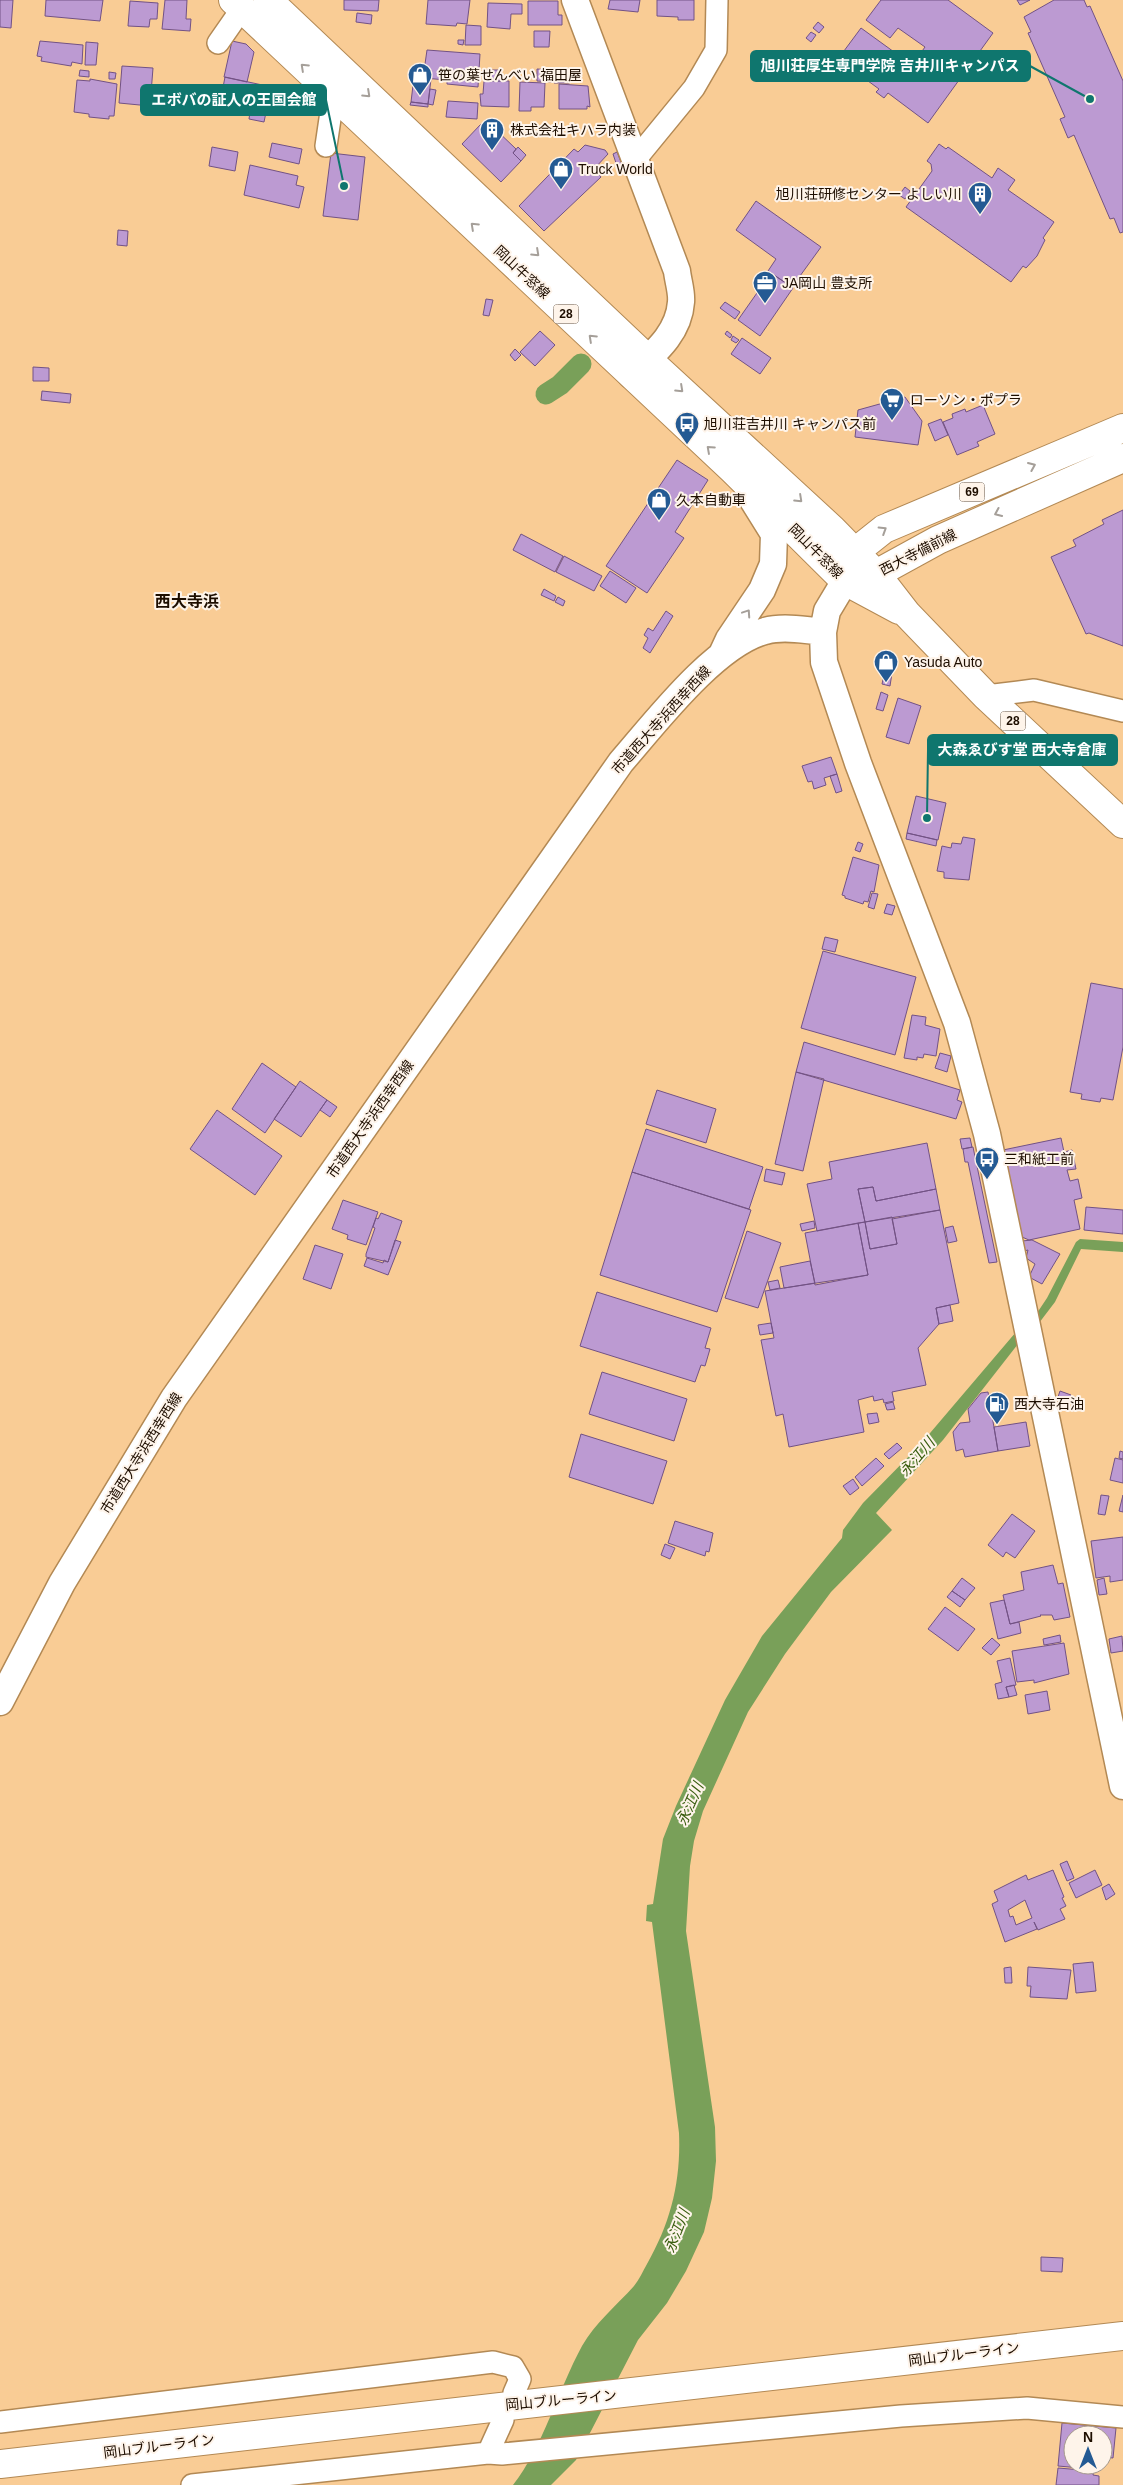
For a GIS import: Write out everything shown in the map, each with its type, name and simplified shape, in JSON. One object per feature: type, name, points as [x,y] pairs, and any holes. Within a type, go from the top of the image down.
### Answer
[{"type":"main road","name":"岡山牛窓線","points":[[249,4],[342,102],[639,367],[832,528],[876,574],[907,614],[986,696],[1123,824]]},
{"type":"main road","name":"岡山牛窓線","points":[[249,4],[639,367],[733,470],[844,581],[907,614]]},
{"type":"main road","name":"69","points":[[844,581],[855,552],[884,528],[1123,428]]},
{"type":"main road","name":"西大寺備前線","points":[[844,581],[876,574],[938,540],[1123,458]]},
{"type":"main road","name":"岡山ブルーライン","points":[[0,2464],[520,2398],[637,2393],[1114,2337]]},
{"type":"street","points":[[575,0],[677,271],[681,302],[676,325],[664,344],[639,367]]},
{"type":"street","points":[[635,160],[694,88],[716,50],[717,0]]},
{"type":"street","points":[[218,43],[234,20],[249,4]]},
{"type":"street","points":[[326,146],[331,112],[342,102]]},
{"type":"street","points":[[722,655],[729,639],[762,590],[773,564],[774,534],[733,470]]},
{"type":"street","points":[[832,528],[844,581],[827,611],[823,632],[824,662],[858,763],[956,1023],[987,1134],[1123,1786]]},
{"type":"street","name":"市道西大寺浜西幸西線","points":[[0,1702],[83,1548],[133,1463],[204,1354],[621,762],[706,667],[722,655],[765,631],[804,630],[823,632]]},
{"type":"street","points":[[986,696],[1034,690],[1123,711]]},
{"type":"street","points":[[0,2422],[493,2362],[512,2367],[520,2379],[520,2398]]},
{"type":"street","points":[[192,2485],[495,2453],[901,2416],[1027,2408],[1123,2416]]},
{"type":"street","points":[[495,2453],[502,2420]]},
{"type":"water","name":"永江川","points":[[1080,1239],[1123,1242],[1123,1252],[1081,1249],[1055,1302],[1039,1323],[1018,1344],[943,1440],[876,1513],[892,1530],[831,1592],[785,1654],[748,1712],[703,1811],[694,1841],[690,1866],[686,1931],[715,2127],[716,2161],[712,2198],[704,2232],[686,2271],[667,2303],[638,2340],[576,2460],[551,2485],[513,2485],[524,2470],[542,2436],[582,2346],[593,2330],[634,2286],[641,2275],[662,2233],[673,2201],[678,2168],[679,2133],[652,1922],[646,1921],[647,1905],[653,1904],[663,1839],[676,1806],[725,1700],[762,1636],[842,1538],[843,1530],[863,1503],[919,1446],[1016,1332],[1037,1313],[1047,1298],[1076,1242]]},
{"type":"building","points":[[0,0],[13,0],[11,28],[0,27]]},
{"type":"building","points":[[46,0],[103,0],[100,21],[45,16]]},
{"type":"building","points":[[165,0],[187,0],[186,19],[191,19],[190,31],[162,29]]},
{"type":"building","points":[[344,0],[379,0],[378,11],[344,10]]},
{"type":"building","points":[[428,0],[470,0],[467,24],[457,23],[456,26],[426,24]]},
{"type":"building","points":[[610,0],[640,0],[638,12],[608,9]]},
{"type":"building","points":[[657,0],[694,0],[694,20],[678,20],[678,17],[657,16]]},
{"type":"building","points":[[881,0],[948,0],[993,33],[928,123],[888,93],[884,98],[876,92],[879,89],[838,59],[861,28],[912,65],[925,47],[898,28],[890,38],[866,20]]},
{"type":"building","points":[[1017,0],[1030,0],[1020,5]]},
{"type":"building","points":[[1054,0],[1084,0],[1087,7],[1090,6],[1123,81],[1123,232],[1120,233],[1114,218],[1110,219],[1074,135],[1068,138],[1060,119],[1065,117],[1028,33],[1031,32],[1024,17]]},
{"type":"building","points":[[130,1],[158,3],[157,19],[150,19],[149,27],[128,26]]},
{"type":"building","points":[[528,1],[558,1],[558,15],[562,15],[562,25],[528,25]]},
{"type":"building","points":[[488,3],[522,4],[522,14],[511,14],[510,29],[487,27]]},
{"type":"building","points":[[357,13],[372,15],[371,24],[356,22]]},
{"type":"building","points":[[818,22],[824,27],[819,33],[813,28]]},
{"type":"building","points":[[466,25],[481,26],[481,45],[465,45]]},
{"type":"building","points":[[534,31],[550,31],[549,47],[534,47]]},
{"type":"building","points":[[811,32],[816,35],[811,42],[806,38]]},
{"type":"building","points":[[458,40],[464,40],[463,45],[458,44]]},
{"type":"building","points":[[40,41],[83,45],[82,64],[72,62],[71,66],[41,61],[42,57],[37,56]]},
{"type":"building","points":[[232,41],[246,44],[254,52],[247,82],[224,77]]},
{"type":"building","points":[[86,42],[98,43],[96,65],[85,65]]},
{"type":"building","points":[[427,50],[480,54],[478,87],[447,84],[447,80],[423,78]]},
{"type":"building","points":[[122,66],[153,68],[150,106],[119,103]]},
{"type":"building","points":[[537,69],[553,70],[553,82],[537,81]]},
{"type":"building","points":[[80,70],[89,71],[89,77],[79,76]]},
{"type":"building","points":[[485,70],[501,70],[501,81],[484,81]]},
{"type":"building","points":[[554,70],[570,70],[570,83],[554,83]]},
{"type":"building","points":[[109,72],[116,73],[115,79],[109,79]]},
{"type":"building","points":[[225,77],[267,86],[266,92],[270,93],[264,122],[249,119],[250,112],[219,108]]},
{"type":"building","name":"笹の葉せんべい 福田屋","points":[[414,77],[431,79],[428,104],[411,102]]},
{"type":"building","points":[[90,79],[117,84],[114,116],[109,116],[109,119],[89,117],[89,114],[74,112],[77,80],[90,81]]},
{"type":"building","points":[[484,81],[509,81],[509,107],[481,106],[480,94],[483,94]]},
{"type":"building","points":[[520,82],[545,83],[544,107],[531,107],[531,111],[519,111]]},
{"type":"building","points":[[559,84],[588,86],[590,107],[587,106],[587,109],[559,109]]},
{"type":"building","points":[[430,89],[436,90],[433,105],[428,104]]},
{"type":"building","points":[[448,101],[478,103],[477,119],[446,117]]},
{"type":"building","points":[[411,102],[428,104],[428,107],[410,105]]},
{"type":"building","name":"株式会社キハラ内装","points":[[481,124],[492,126],[516,149],[513,153],[521,161],[501,182],[462,144]]},
{"type":"building","points":[[272,143],[302,149],[299,164],[269,157]]},
{"type":"building","name":"旭川荘研修センター よしい川","points":[[939,144],[946,149],[948,147],[992,178],[998,168],[1015,180],[1008,190],[1054,222],[1043,238],[1045,240],[1037,256],[1026,268],[1023,266],[1011,282],[906,207],[932,171],[931,164],[927,161]]},
{"type":"building","name":"Truck World","points":[[585,145],[605,150],[608,154],[594,169],[601,177],[544,231],[519,206],[574,149],[578,152]]},
{"type":"building","points":[[212,147],[238,152],[235,171],[209,166]]},
{"type":"building","points":[[518,147],[526,155],[521,161],[513,153]]},
{"type":"building","points":[[617,152],[623,167],[618,169],[613,154]]},
{"type":"building","points":[[331,153],[365,157],[358,220],[323,216]]},
{"type":"building","points":[[250,165],[298,176],[296,185],[304,187],[299,208],[244,195]]},
{"type":"building","points":[[905,187],[910,191],[905,199],[899,195]]},
{"type":"building","points":[[756,201],[821,247],[792,287],[768,271],[776,259],[736,230]]},
{"type":"building","points":[[118,230],[128,231],[127,246],[117,245]]},
{"type":"building","name":"JA岡山 豊支所","points":[[771,273],[793,288],[760,336],[738,320]]},
{"type":"building","points":[[486,299],[493,300],[489,316],[483,315]]},
{"type":"building","points":[[725,302],[740,312],[735,319],[720,308]]},
{"type":"building","points":[[540,331],[555,345],[535,366],[520,352]]},
{"type":"building","points":[[727,331],[732,335],[730,338],[725,334]]},
{"type":"building","points":[[733,336],[739,340],[736,343],[731,340]]},
{"type":"building","points":[[742,338],[771,358],[760,374],[731,354]]},
{"type":"building","points":[[515,349],[521,355],[515,361],[510,355]]},
{"type":"building","points":[[33,367],[49,368],[49,381],[33,381]]},
{"type":"building","points":[[42,391],[71,394],[70,403],[41,400]]},
{"type":"building","points":[[905,397],[922,421],[918,445],[855,437],[858,410]]},
{"type":"building","points":[[983,405],[995,434],[977,442],[979,446],[957,455],[943,422],[953,418],[952,414],[965,409],[966,412]]},
{"type":"building","points":[[941,419],[948,435],[935,441],[928,424]]},
{"type":"building","name":"久本自動車","points":[[677,460],[708,480],[675,532],[684,538],[647,593],[606,566]]},
{"type":"building","points":[[1123,510],[1123,646],[1089,633],[1086,634],[1051,557],[1076,546],[1073,540],[1104,524],[1102,520]]},
{"type":"building","points":[[521,534],[563,556],[555,572],[513,550]]},
{"type":"building","points":[[564,556],[602,576],[594,591],[556,572]]},
{"type":"building","points":[[610,571],[636,588],[626,603],[600,586]]},
{"type":"building","points":[[544,589],[556,596],[554,601],[541,595]]},
{"type":"building","points":[[558,597],[565,601],[563,606],[555,602]]},
{"type":"building","points":[[666,611],[673,616],[650,653],[643,648],[648,638],[644,635],[648,628],[653,631]]},
{"type":"building","points":[[885,671],[892,673],[890,686],[882,684]]},
{"type":"building","points":[[881,692],[888,695],[883,711],[876,709]]},
{"type":"building","points":[[898,698],[921,706],[909,744],[886,737]]},
{"type":"building","points":[[831,757],[837,774],[824,778],[826,785],[814,789],[812,781],[808,782],[802,766]]},
{"type":"building","points":[[837,774],[842,791],[836,793],[830,776]]},
{"type":"building","points":[[916,796],[946,803],[938,840],[907,833]]},
{"type":"building","points":[[907,833],[937,840],[936,846],[906,839]]},
{"type":"building","points":[[963,837],[975,839],[969,880],[944,878],[944,872],[937,871],[942,846],[951,848],[952,843],[961,844]]},
{"type":"building","points":[[858,842],[863,844],[860,852],[855,850]]},
{"type":"building","points":[[853,857],[879,865],[874,892],[871,891],[868,902],[864,901],[863,904],[845,898],[842,895]]},
{"type":"building","points":[[872,893],[878,894],[874,909],[868,907]]},
{"type":"building","points":[[887,904],[895,906],[892,915],[884,913]]},
{"type":"building","points":[[825,937],[838,940],[835,952],[822,949]]},
{"type":"building","points":[[823,951],[916,977],[895,1055],[801,1028]]},
{"type":"building","points":[[1091,983],[1123,989],[1123,1047],[1113,1100],[1101,1098],[1100,1102],[1081,1099],[1082,1094],[1070,1092]]},
{"type":"building","points":[[912,1015],[926,1017],[925,1025],[940,1029],[936,1056],[924,1054],[923,1058],[917,1057],[917,1060],[904,1058]]},
{"type":"building","points":[[804,1042],[960,1090],[957,1100],[962,1102],[956,1119],[796,1072]]},
{"type":"building","points":[[940,1053],[951,1056],[947,1072],[935,1068]]},
{"type":"building","points":[[262,1063],[296,1087],[265,1133],[232,1109]]},
{"type":"building","points":[[796,1072],[824,1079],[803,1171],[775,1164]]},
{"type":"building","points":[[300,1081],[327,1100],[301,1137],[274,1119]]},
{"type":"building","points":[[657,1090],[716,1109],[706,1143],[646,1124]]},
{"type":"building","points":[[327,1100],[337,1107],[330,1117],[320,1110]]},
{"type":"building","points":[[217,1110],[282,1156],[255,1195],[190,1149]]},
{"type":"building","points":[[646,1129],[763,1167],[749,1209],[632,1172]]},
{"type":"building","points":[[970,1138],[972,1147],[962,1149],[960,1139]]},
{"type":"building","points":[[1061,1138],[1064,1152],[1072,1150],[1076,1169],[1067,1170],[1070,1181],[1078,1179],[1082,1198],[1074,1200],[1080,1229],[1029,1240],[1022,1237],[1003,1150]]},
{"type":"building","points":[[927,1143],[936,1189],[876,1201],[873,1187],[858,1189],[865,1222],[817,1231],[807,1184],[832,1179],[829,1162]]},
{"type":"building","points":[[973,1147],[997,1262],[989,1263],[968,1162],[965,1162],[963,1149]]},
{"type":"building","points":[[766,1169],[785,1173],[782,1185],[764,1181]]},
{"type":"building","points":[[632,1172],[751,1210],[717,1312],[600,1275]]},
{"type":"building","points":[[873,1187],[876,1201],[936,1189],[940,1210],[865,1222],[858,1189]]},
{"type":"building","points":[[343,1200],[378,1212],[366,1245],[347,1239],[348,1235],[332,1229]]},
{"type":"building","points":[[1086,1207],[1123,1210],[1123,1234],[1084,1230]]},
{"type":"building","points":[[940,1210],[959,1303],[936,1308],[939,1324],[918,1348],[926,1385],[892,1392],[894,1401],[884,1403],[883,1399],[874,1401],[873,1396],[858,1400],[864,1432],[789,1447],[783,1414],[776,1416],[761,1340],[774,1338],[765,1291],[868,1275],[858,1223],[865,1222],[870,1249],[897,1244],[892,1219]]},
{"type":"building","points":[[381,1213],[402,1221],[388,1262],[366,1257],[375,1228],[373,1227],[376,1218],[378,1219]]},
{"type":"building","points":[[892,1217],[897,1244],[870,1249],[865,1222]]},
{"type":"building","points":[[814,1221],[815,1228],[802,1231],[800,1224]]},
{"type":"building","points":[[858,1223],[868,1275],[815,1285],[805,1233]]},
{"type":"building","points":[[953,1226],[957,1241],[948,1243],[945,1228]]},
{"type":"building","points":[[747,1231],[781,1243],[758,1308],[725,1298]]},
{"type":"building","points":[[395,1240],[401,1242],[388,1275],[364,1266],[367,1258],[383,1263],[384,1260],[388,1262]]},
{"type":"building","points":[[1032,1240],[1060,1254],[1042,1284],[1029,1277],[1035,1264],[1026,1258],[1028,1250],[1024,1251],[1022,1241]]},
{"type":"building","points":[[315,1245],[343,1254],[331,1289],[303,1279]]},
{"type":"building","points":[[810,1261],[815,1283],[784,1288],[780,1267]]},
{"type":"building","points":[[778,1280],[780,1288],[770,1290],[768,1282]]},
{"type":"building","points":[[597,1292],[711,1328],[705,1348],[710,1349],[705,1366],[701,1365],[695,1382],[580,1346]]},
{"type":"building","points":[[950,1305],[953,1321],[939,1324],[936,1308]]},
{"type":"building","points":[[771,1323],[773,1333],[760,1335],[758,1325]]},
{"type":"building","points":[[602,1372],[687,1399],[674,1441],[589,1414]]},
{"type":"building","points":[[1060,1391],[1071,1395],[1068,1404],[1057,1400]]},
{"type":"building","points":[[988,1392],[998,1451],[965,1457],[963,1449],[956,1451],[953,1432],[960,1423],[970,1422],[968,1409],[981,1393]]},
{"type":"building","points":[[1074,1397],[1084,1400],[1081,1408],[1071,1404]]},
{"type":"building","points":[[893,1402],[895,1409],[887,1410],[885,1404]]},
{"type":"building","points":[[877,1413],[879,1422],[869,1424],[867,1414]]},
{"type":"building","points":[[1026,1422],[1030,1446],[998,1451],[994,1427]]},
{"type":"building","points":[[581,1434],[667,1461],[653,1504],[569,1477]]},
{"type":"building","points":[[897,1443],[902,1448],[889,1459],[884,1454]]},
{"type":"building","points":[[1120,1451],[1123,1452],[1123,1459],[1119,1458]]},
{"type":"building","points":[[876,1458],[884,1466],[862,1486],[855,1477]]},
{"type":"building","points":[[1115,1458],[1123,1460],[1123,1483],[1110,1480]]},
{"type":"building","points":[[853,1479],[859,1488],[850,1495],[843,1486]]},
{"type":"building","points":[[1101,1495],[1109,1496],[1105,1515],[1098,1514]]},
{"type":"building","points":[[1123,1495],[1123,1512],[1119,1511]]},
{"type":"building","points":[[1012,1514],[1035,1531],[1015,1558],[1006,1552],[1003,1557],[988,1545]]},
{"type":"building","points":[[675,1521],[713,1533],[709,1552],[706,1551],[705,1556],[668,1543]]},
{"type":"building","points":[[1123,1537],[1123,1580],[1110,1582],[1110,1576],[1096,1578],[1091,1541]]},
{"type":"building","points":[[665,1544],[675,1548],[670,1559],[661,1555]]},
{"type":"building","points":[[1053,1565],[1058,1584],[1063,1583],[1070,1617],[1054,1620],[1052,1615],[1040,1615],[1010,1624],[1003,1595],[1024,1590],[1021,1572]]},
{"type":"building","points":[[962,1578],[975,1588],[965,1600],[952,1591]]},
{"type":"building","points":[[1104,1578],[1107,1594],[1099,1595],[1097,1580]]},
{"type":"building","points":[[952,1591],[965,1600],[960,1607],[947,1597]]},
{"type":"building","points":[[1004,1600],[1010,1624],[1019,1622],[1021,1633],[998,1639],[990,1603]]},
{"type":"building","points":[[945,1607],[975,1629],[958,1651],[928,1629]]},
{"type":"building","points":[[1060,1635],[1061,1642],[1044,1645],[1043,1639]]},
{"type":"building","points":[[1122,1636],[1123,1651],[1111,1653],[1109,1639]]},
{"type":"building","points":[[992,1638],[1000,1645],[991,1655],[982,1648]]},
{"type":"building","points":[[1064,1643],[1069,1674],[1034,1683],[1034,1680],[1017,1682],[1012,1651]]},
{"type":"building","points":[[1010,1658],[1016,1685],[1006,1687],[1009,1697],[998,1699],[995,1684],[1002,1682],[997,1661]]},
{"type":"building","points":[[1014,1685],[1017,1695],[1009,1697],[1006,1687]]},
{"type":"building","points":[[1047,1691],[1050,1710],[1028,1714],[1025,1695]]},
{"type":"building","points":[[1067,1861],[1074,1878],[1067,1881],[1060,1864]]},
{"type":"building","points":[[1053,1870],[1064,1897],[1062,1898],[1066,1906],[1060,1909],[1065,1919],[1038,1930],[1034,1922],[1037,1929],[1005,1942],[992,1904],[998,1901],[994,1891],[1026,1875],[1028,1880]],"holes":[[[1025,1900],[1032,1918],[1016,1925],[1013,1916],[1010,1917],[1008,1910]]]},
{"type":"building","points":[[1095,1870],[1102,1885],[1076,1898],[1069,1883]]},
{"type":"building","points":[[1109,1884],[1115,1894],[1106,1900],[1102,1888]]},
{"type":"building","points":[[1093,1962],[1096,1991],[1076,1993],[1073,1964]]},
{"type":"building","points":[[1011,1967],[1012,1983],[1005,1983],[1004,1968]]},
{"type":"building","points":[[1028,1967],[1071,1970],[1067,1999],[1030,1997],[1031,1986],[1027,1986]]},
{"type":"building","points":[[1041,2257],[1063,2258],[1062,2272],[1041,2271]]},
{"type":"building","points":[[1062,2423],[1084,2425],[1063,2425],[1063,2466],[1058,2466]]},
{"type":"building","points":[[1113,2428],[1116,2428],[1113,2458]]},
{"type":"building","points":[[1058,2468],[1063,2468],[1063,2475],[1099,2476],[1099,2485],[1056,2485]]},
{"type":"waterway","points":[[546,394],[560,385],[581,364]]},
{"type":"place","name":"笹の葉せんべい 福田屋","points":[[420,96]]},
{"type":"place","name":"旭川荘厚生専門学院 吉井川キャンパス","points":[[1090,99]]},
{"type":"place","name":"株式会社キハラ内装","points":[[492,151]]},
{"type":"place","name":"エボバの証人の王国会館","points":[[344,186]]},
{"type":"place","name":"Truck World","points":[[561,190]]},
{"type":"place","name":"旭川荘研修センター よしい川","points":[[980,215]]},
{"type":"place","name":"JA岡山 豊支所","points":[[765,304]]},
{"type":"place","name":"ローソン・ポプラ","points":[[892,421]]},
{"type":"place","name":"旭川荘吉井川 キャンパス前","points":[[687,445]]},
{"type":"place","name":"久本自動車","points":[[659,521]]},
{"type":"place","name":"Yasuda Auto","points":[[886,683]]},
{"type":"place","name":"大森ゑびす堂 西大寺倉庫","points":[[927,818]]},
{"type":"place","name":"三和紙工前","points":[[987,1180]]},
{"type":"place","name":"西大寺石油","points":[[997,1425]]},
{"type":"district","name":"西大寺浜","points":[[187,601]]}]
